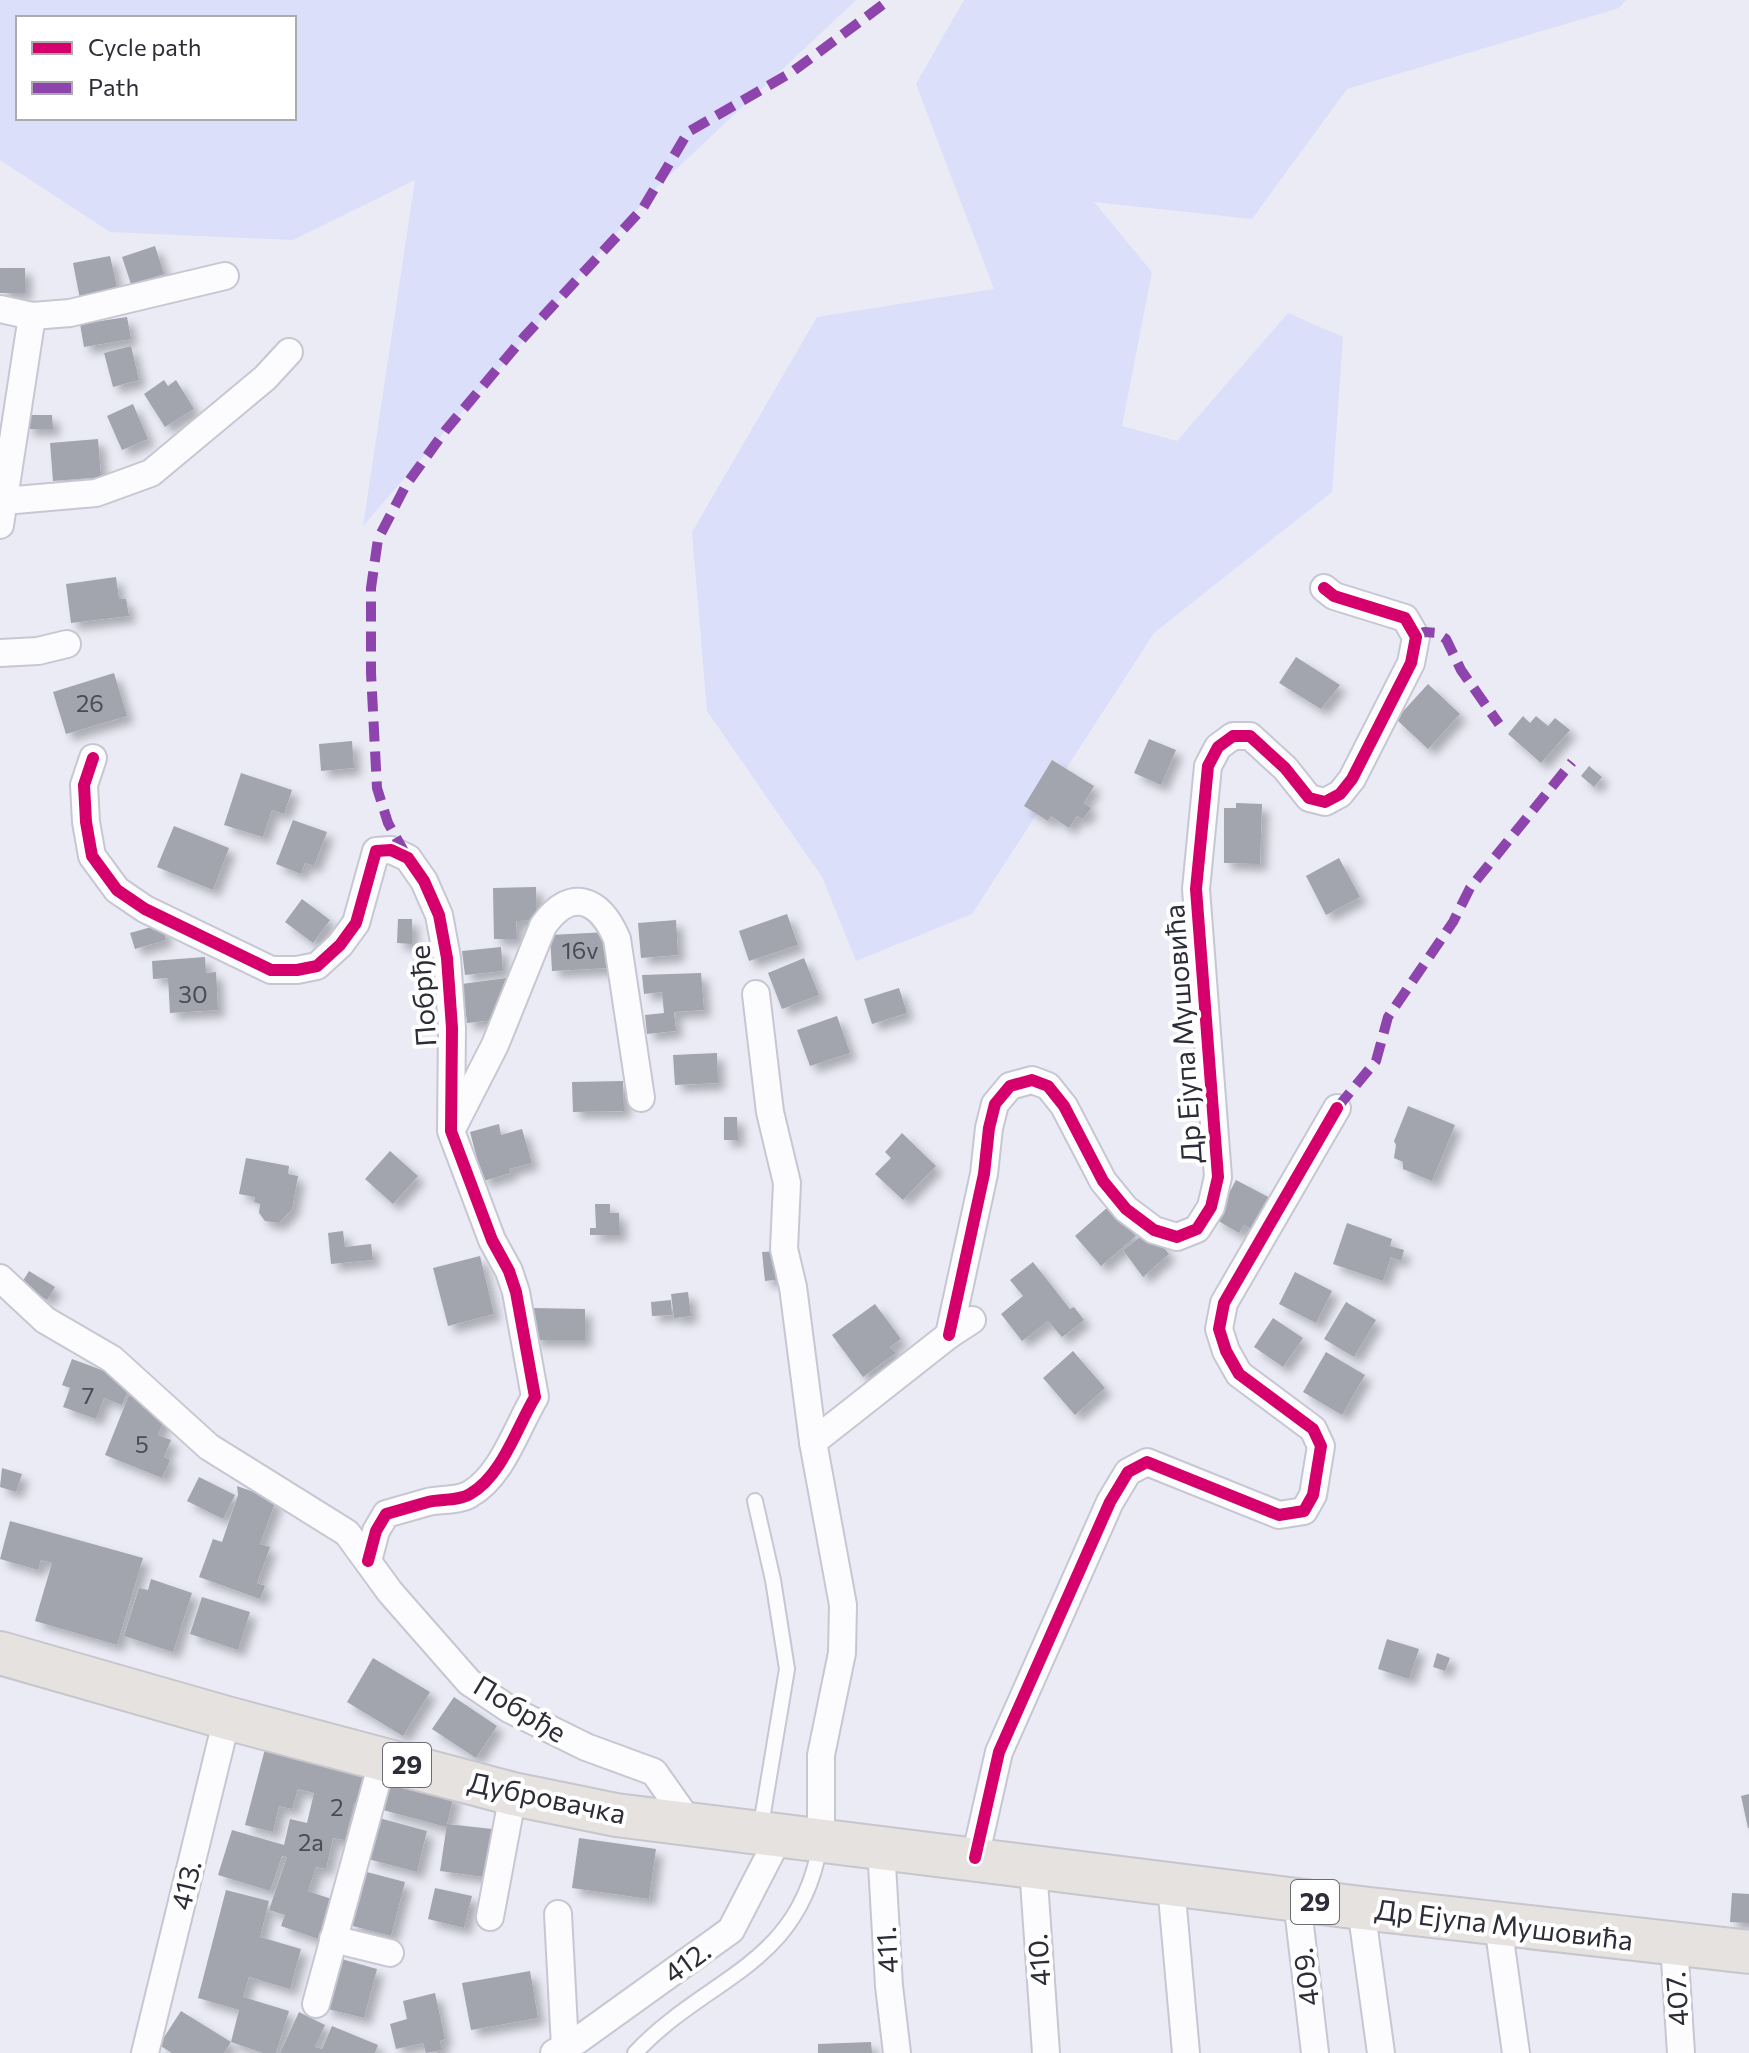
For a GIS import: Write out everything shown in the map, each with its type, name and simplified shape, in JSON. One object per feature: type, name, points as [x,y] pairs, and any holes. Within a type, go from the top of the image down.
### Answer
[{"type":"main road","name":"Дубровачка","points":[[1,1660],[578,1809],[692,1826],[821,1840]]},
{"type":"main road","name":"Др Ејупа Мушовића","points":[[821,1840],[1498,1925],[1749,1952]]},
{"type":"street","points":[[0,309],[32,316],[70,313],[225,276]]},
{"type":"street","points":[[32,316],[7,426],[2,513],[96,493],[151,473],[265,378],[289,352]]},
{"type":"street","name":"Др Ејупа Мушовића","points":[[949,1335],[984,1174],[989,1128],[995,1104],[1010,1086],[1032,1080],[1048,1086],[1064,1106],[1103,1181],[1126,1209],[1154,1230],[1177,1237],[1197,1229],[1211,1207],[1218,1177],[1196,889],[1208,766],[1218,747],[1233,736],[1250,736],[1285,768],[1309,798],[1325,802],[1340,794],[1352,779],[1411,663],[1416,637],[1405,618],[1334,596],[1324,588]]},
{"type":"street","points":[[0,653],[38,651],[67,644]]},
{"type":"street","name":"Побрђе","points":[[93,758],[84,785],[92,856],[117,890],[145,909],[271,970],[317,966],[340,945],[356,923],[369,866],[376,851],[391,850],[408,858],[424,881],[439,915],[447,958],[452,1028],[451,1131],[492,1240],[509,1271],[516,1292],[535,1397],[517,1427],[506,1455],[490,1477],[469,1496],[429,1502],[386,1514],[376,1531],[368,1561]]},
{"type":"street","points":[[451,1131],[495,1045],[543,926],[552,913],[565,904],[580,902],[595,907],[608,918],[617,939],[641,1098]]},
{"type":"street","points":[[756,994],[770,1112],[787,1183],[784,1249],[793,1287],[813,1442],[840,1582],[844,1627],[842,1653],[821,1755],[821,1840]]},
{"type":"street","points":[[975,1858],[999,1752],[1110,1502],[1128,1472],[1147,1462],[1279,1515],[1304,1511],[1313,1495],[1321,1446],[1313,1429],[1239,1374],[1219,1329],[1224,1303],[1337,1108]]},
{"type":"street","name":"Побрђе","points":[[0,1278],[45,1320],[112,1359],[209,1447],[347,1533],[390,1592],[469,1682],[522,1716],[586,1747],[654,1772],[692,1826]]},
{"type":"street","points":[[813,1442],[972,1320]]},
{"type":"street","name":"413.","points":[[145,2053],[227,1718]]},
{"type":"street","points":[[316,2004],[383,1759]]},
{"type":"street","points":[[490,1917],[513,1794]]},
{"type":"street","name":"412.","points":[[560,2050],[731,1930],[770,1834]]},
{"type":"street","name":"411.","points":[[881,1847],[889,1986],[897,2053]]},
{"type":"street","name":"410.","points":[[1033,1867],[1046,2053]]},
{"type":"street","points":[[1171,1885],[1186,2053]]},
{"type":"street","name":"409.","points":[[1297,1900],[1315,2053]]},
{"type":"street","points":[[1361,1908],[1381,2053]]},
{"type":"street","points":[[558,1914],[560,2050]]},
{"type":"street","points":[[1498,1925],[1516,2053]]},
{"type":"street","points":[[333,1939],[390,1953]]},
{"type":"street","name":"407.","points":[[1674,1944],[1681,2053]]},
{"type":"lane","points":[[755,1501],[765,1538],[787,1669],[770,1834]]},
{"type":"lane","points":[[635,2053],[651,2036],[741,1972],[776,1941],[803,1904],[815,1875],[821,1840]]},
{"type":"shaded area","points":[[0,0],[856,0],[654,190],[363,526],[415,180],[293,240],[110,232],[0,160]]},
{"type":"shaded area","points":[[964,0],[1626,0],[1619,8],[1347,89],[1252,219],[1094,202],[1152,272],[1122,426],[1177,441],[1288,313],[1343,337],[1332,492],[1154,633],[972,914],[856,961],[822,877],[707,711],[692,532],[817,317],[994,289],[916,84]]},
{"type":"building","points":[[155,246],[164,274],[131,284],[122,257]]},
{"type":"building","points":[[110,256],[119,296],[81,304],[73,263]]},
{"type":"building","points":[[0,268],[25,268],[25,293],[0,293]]},
{"type":"building","points":[[127,317],[131,339],[84,347],[80,324]]},
{"type":"building","points":[[131,346],[139,380],[113,387],[104,353]]},
{"type":"building","points":[[164,380],[168,386],[176,380],[194,409],[165,427],[144,394]]},
{"type":"building","points":[[133,404],[148,439],[122,450],[107,416]]},
{"type":"building","points":[[26,415],[52,415],[53,429],[26,429]]},
{"type":"building","points":[[98,439],[101,477],[53,481],[50,443]]},
{"type":"building","points":[[116,577],[119,599],[126,599],[129,616],[71,623],[66,584]]},
{"type":"building","points":[[1296,657],[1340,685],[1321,709],[1279,683]]},
{"type":"building","points":[[114,673],[127,716],[66,734],[53,692]]},
{"type":"building","points":[[1428,684],[1460,714],[1428,749],[1396,719]]},
{"type":"building","points":[[1523,716],[1530,723],[1536,716],[1548,726],[1555,718],[1570,730],[1541,763],[1508,734]]},
{"type":"building","points":[[1149,739],[1176,750],[1161,785],[1134,773]]},
{"type":"building","points":[[352,741],[354,768],[321,771],[319,744]]},
{"type":"building","points":[[1052,760],[1094,786],[1084,803],[1091,808],[1083,819],[1077,816],[1069,828],[1051,816],[1048,821],[1024,806]]},
{"type":"building","points":[[1589,766],[1602,777],[1594,787],[1581,776]]},
{"type":"building","points":[[241,773],[292,790],[284,814],[272,810],[263,837],[224,825]]},
{"type":"building","points":[[1236,803],[1262,804],[1260,864],[1224,863],[1224,808],[1236,808]]},
{"type":"building","points":[[293,820],[327,832],[314,866],[305,863],[301,874],[276,864]]},
{"type":"building","points":[[174,826],[229,848],[213,890],[157,867]]},
{"type":"building","points":[[1339,858],[1360,897],[1326,915],[1306,876]]},
{"type":"building","points":[[536,887],[537,920],[516,921],[517,939],[494,939],[493,888]]},
{"type":"building","points":[[302,899],[330,920],[313,943],[285,922]]},
{"type":"building","points":[[787,914],[798,945],[749,961],[739,931]]},
{"type":"building","points":[[398,919],[412,919],[412,944],[397,943]]},
{"type":"building","points":[[676,920],[678,955],[641,958],[638,923]]},
{"type":"building","points":[[162,924],[166,940],[135,949],[130,933]]},
{"type":"building","points":[[608,932],[610,968],[552,971],[550,935]]},
{"type":"building","points":[[501,947],[503,971],[465,975],[462,951]]},
{"type":"building","points":[[205,957],[206,973],[216,972],[218,1010],[170,1013],[168,978],[153,979],[152,961]]},
{"type":"building","points":[[804,958],[819,995],[782,1009],[768,973]]},
{"type":"building","points":[[701,973],[704,1010],[674,1012],[676,1031],[647,1034],[645,1015],[664,1013],[662,992],[644,994],[642,975]]},
{"type":"building","points":[[506,978],[509,1004],[501,1019],[467,1023],[462,984]]},
{"type":"building","points":[[899,988],[907,1013],[872,1024],[864,999]]},
{"type":"building","points":[[837,1016],[850,1053],[810,1066],[797,1030]]},
{"type":"building","points":[[717,1053],[718,1083],[675,1085],[673,1055]]},
{"type":"building","points":[[623,1081],[624,1111],[573,1112],[572,1082]]},
{"type":"building","points":[[1408,1106],[1455,1125],[1432,1181],[1403,1169],[1403,1162],[1394,1158],[1394,1141]]},
{"type":"building","points":[[724,1117],[737,1117],[738,1140],[724,1140]]},
{"type":"building","points":[[499,1124],[501,1135],[522,1129],[532,1163],[483,1181],[470,1132]]},
{"type":"building","points":[[902,1133],[936,1166],[903,1200],[875,1174],[891,1158],[885,1152]]},
{"type":"building","points":[[390,1151],[418,1176],[393,1204],[365,1179]]},
{"type":"building","points":[[246,1158],[289,1166],[288,1174],[298,1176],[292,1209],[279,1223],[265,1221],[259,1213],[260,1204],[254,1202],[255,1197],[239,1194]]},
{"type":"building","points":[[1236,1180],[1274,1200],[1257,1232],[1244,1225],[1239,1233],[1215,1219]]},
{"type":"building","points":[[595,1204],[610,1204],[610,1213],[619,1213],[620,1235],[590,1235],[590,1228],[596,1228]]},
{"type":"building","points":[[1109,1206],[1136,1236],[1101,1266],[1075,1236]]},
{"type":"building","points":[[1347,1223],[1392,1239],[1390,1246],[1404,1250],[1401,1261],[1391,1257],[1383,1281],[1333,1264]]},
{"type":"building","points":[[1149,1230],[1169,1254],[1143,1277],[1123,1250]]},
{"type":"building","points":[[343,1231],[345,1247],[371,1244],[373,1260],[331,1264],[328,1233]]},
{"type":"building","points":[[778,1251],[782,1279],[765,1281],[762,1252]]},
{"type":"building","points":[[480,1256],[494,1314],[448,1326],[433,1268]]},
{"type":"building","points":[[1033,1262],[1070,1309],[1074,1307],[1084,1320],[1062,1337],[1048,1321],[1022,1341],[1001,1314],[1023,1296],[1010,1280]]},
{"type":"building","points":[[29,1271],[55,1287],[47,1300],[21,1284]]},
{"type":"building","points":[[1295,1272],[1332,1291],[1316,1323],[1279,1304]]},
{"type":"building","points":[[688,1292],[691,1316],[674,1318],[671,1294]]},
{"type":"building","points":[[671,1300],[672,1315],[652,1316],[651,1302]]},
{"type":"building","points":[[1346,1302],[1376,1320],[1354,1357],[1324,1339]]},
{"type":"building","points":[[875,1304],[901,1339],[890,1347],[896,1353],[863,1377],[832,1335]]},
{"type":"building","points":[[533,1308],[585,1309],[585,1340],[533,1340]]},
{"type":"building","points":[[1273,1318],[1303,1338],[1283,1367],[1254,1347]]},
{"type":"building","points":[[1073,1351],[1105,1388],[1075,1415],[1043,1378]]},
{"type":"building","points":[[1326,1352],[1365,1375],[1342,1415],[1303,1392]]},
{"type":"building","points":[[72,1359],[126,1379],[128,1390],[122,1405],[104,1398],[96,1419],[63,1407],[70,1388],[62,1385]]},
{"type":"building","points":[[129,1395],[168,1411],[158,1435],[171,1440],[164,1457],[170,1460],[162,1478],[105,1455]]},
{"type":"building","points":[[2,1468],[22,1474],[16,1492],[0,1487]]},
{"type":"building","points":[[199,1477],[235,1495],[223,1519],[187,1501]]},
{"type":"building","points":[[237,1486],[276,1500],[260,1544],[270,1547],[257,1583],[265,1586],[260,1599],[199,1577],[213,1539],[222,1542],[238,1495]]},
{"type":"building","points":[[10,1521],[143,1558],[117,1645],[35,1621],[52,1563],[41,1560],[38,1570],[0,1559]]},
{"type":"building","points":[[151,1579],[192,1593],[173,1652],[124,1636],[139,1588],[148,1590]]},
{"type":"building","points":[[202,1597],[250,1612],[238,1650],[190,1634]]},
{"type":"building","points":[[1387,1639],[1419,1649],[1409,1679],[1378,1669]]},
{"type":"building","points":[[1437,1653],[1450,1658],[1445,1671],[1433,1667]]},
{"type":"building","points":[[373,1658],[430,1692],[403,1736],[347,1702]]},
{"type":"building","points":[[454,1697],[497,1726],[476,1758],[432,1729]]},
{"type":"building","points":[[265,1749],[375,1777],[367,1807],[354,1803],[345,1840],[333,1838],[326,1869],[316,1867],[308,1891],[337,1901],[324,1941],[281,1926],[285,1915],[269,1910],[287,1857],[282,1856],[270,1891],[218,1875],[232,1830],[284,1845],[290,1819],[307,1823],[314,1793],[298,1789],[292,1809],[279,1806],[273,1832],[245,1825]]},
{"type":"building","points":[[391,1779],[454,1795],[446,1827],[383,1810]]},
{"type":"building","points":[[1749,1794],[1749,1828],[1748,1828],[1741,1796]]},
{"type":"building","points":[[379,1818],[427,1831],[417,1872],[368,1859]]},
{"type":"building","points":[[447,1824],[492,1829],[485,1877],[440,1871]]},
{"type":"building","points":[[579,1838],[656,1849],[649,1899],[572,1888]]},
{"type":"building","points":[[363,1871],[405,1882],[391,1936],[349,1925]]},
{"type":"building","points":[[435,1888],[472,1896],[464,1928],[428,1919]]},
{"type":"building","points":[[226,1890],[269,1901],[260,1937],[301,1949],[290,1989],[249,1977],[243,1997],[289,2011],[276,2053],[263,2053],[231,2042],[239,2010],[198,1998]]},
{"type":"building","points":[[1732,1893],[1749,1894],[1749,1923],[1730,1922]]},
{"type":"building","points":[[338,1958],[377,1969],[364,2018],[324,2008]]},
{"type":"building","points":[[530,1971],[538,2018],[471,2030],[462,1983]]},
{"type":"building","points":[[435,1993],[445,2039],[440,2041],[442,2050],[426,2053],[423,2043],[396,2049],[390,2024],[407,2019],[403,2001]]},
{"type":"building","points":[[181,2011],[231,2042],[224,2053],[172,2053],[159,2045]]},
{"type":"building","points":[[299,2012],[325,2025],[315,2047],[322,2049],[332,2026],[378,2045],[375,2053],[280,2053]]},
{"type":"building","points":[[871,2042],[872,2053],[818,2053],[818,2044]]},
{"type":"marked path","points":[[406,855],[388,823],[377,788],[371,673],[371,588],[378,539],[406,485],[445,431],[524,337],[643,208],[688,132],[792,72],[889,0]]},
{"type":"marked path","points":[[1416,637],[1424,632],[1437,633],[1446,639],[1461,670],[1499,724]]},
{"type":"marked path","points":[[1337,1108],[1376,1061],[1388,1017],[1453,922],[1470,888],[1572,762]]},
{"type":"cycle path","points":[[949,1335],[984,1174],[989,1128],[995,1104],[1010,1086],[1032,1080],[1048,1086],[1064,1106],[1103,1181],[1126,1209],[1154,1230],[1177,1237],[1197,1229],[1211,1207],[1218,1177],[1196,889],[1208,766],[1218,747],[1233,736],[1250,736],[1285,768],[1309,798],[1325,802],[1340,794],[1352,779],[1411,663],[1416,637],[1405,618],[1334,596],[1324,588]]},
{"type":"cycle path","points":[[93,758],[84,785],[92,856],[117,890],[145,909],[271,970],[317,966],[340,945],[356,923],[376,851],[391,850],[408,858],[424,881],[439,915],[447,958],[452,1028],[451,1131],[492,1240],[509,1271],[516,1292],[535,1397],[508,1450],[481,1486],[461,1498],[428,1502],[386,1514],[376,1531],[368,1561]]},
{"type":"cycle path","points":[[975,1858],[999,1752],[1110,1502],[1128,1472],[1147,1462],[1279,1515],[1304,1511],[1313,1495],[1321,1446],[1313,1429],[1239,1374],[1226,1351],[1219,1329],[1224,1303],[1337,1108]]}]
